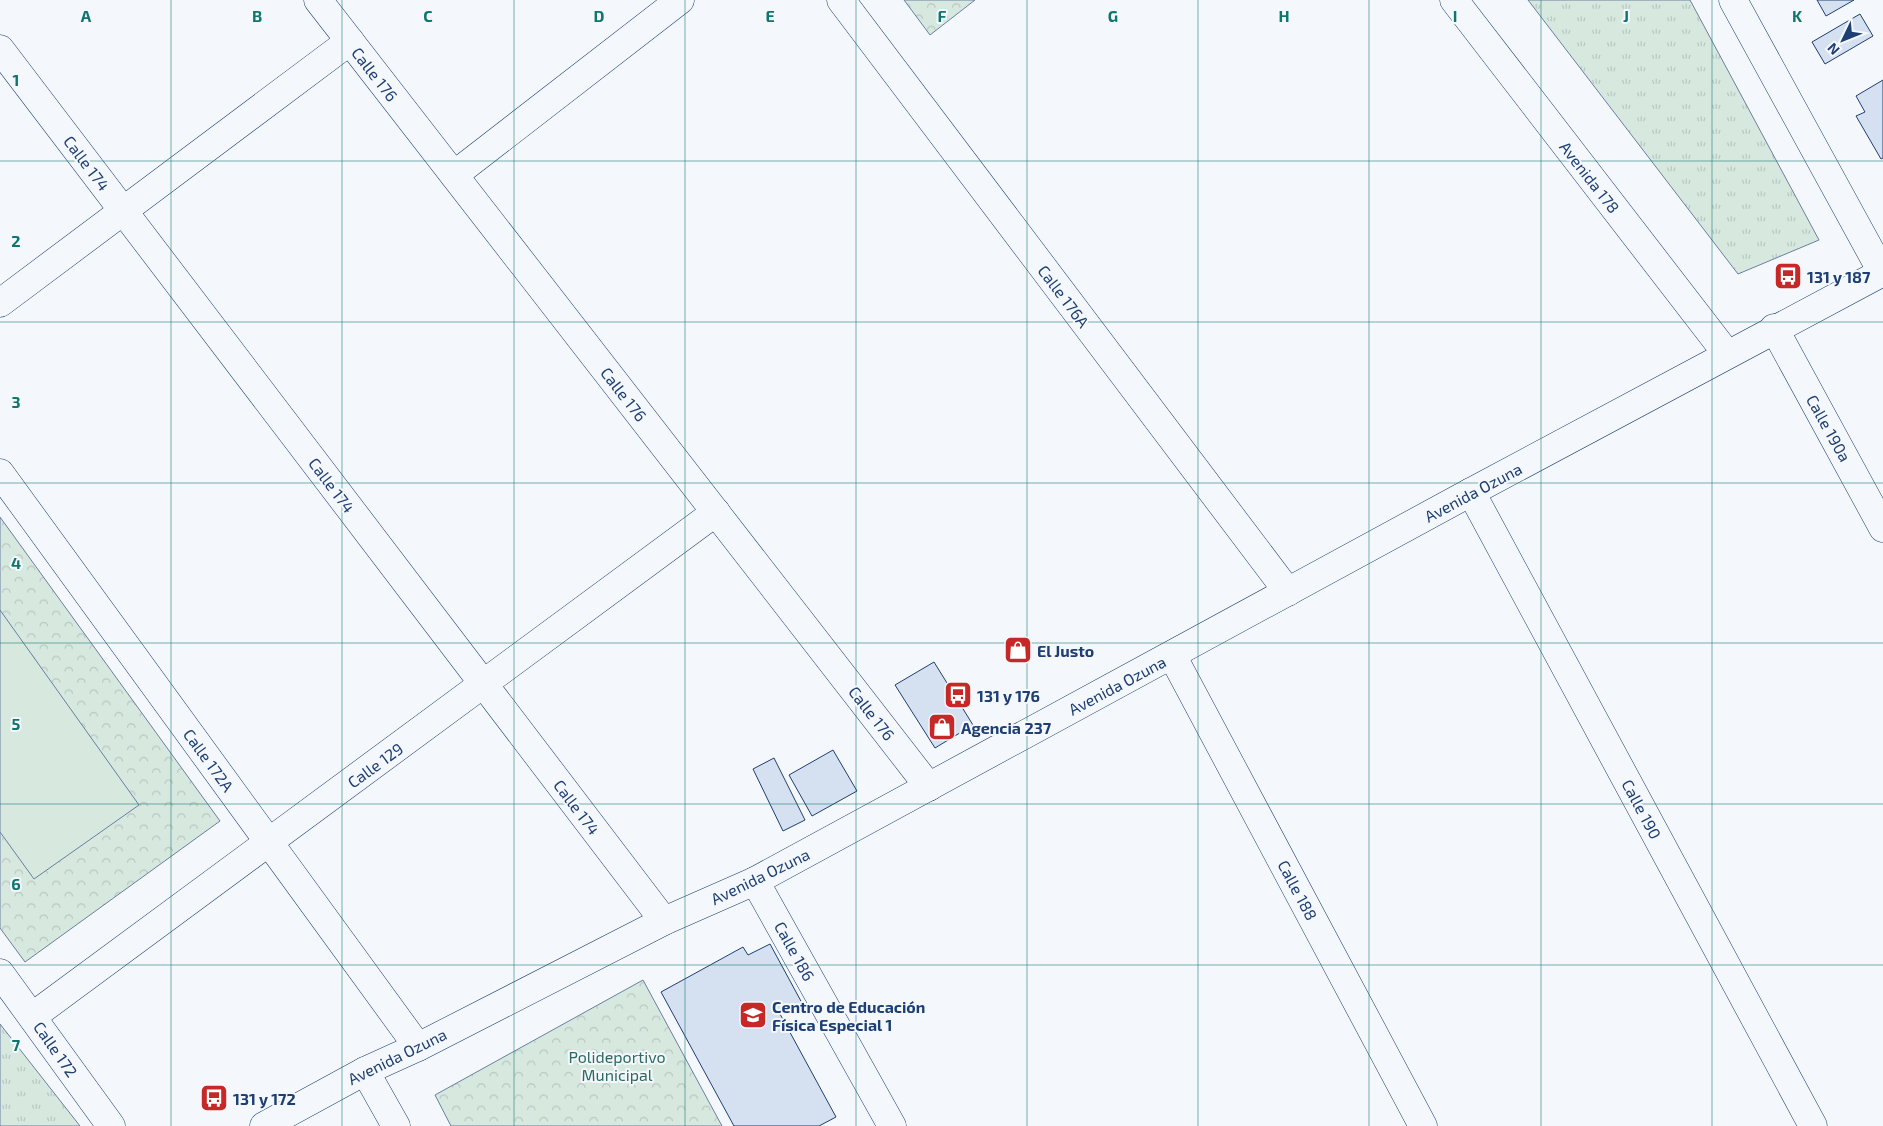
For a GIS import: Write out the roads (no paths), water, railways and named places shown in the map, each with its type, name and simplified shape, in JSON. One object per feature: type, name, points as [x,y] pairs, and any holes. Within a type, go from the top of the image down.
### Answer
[{"type":"street","name":"Calle 176","points":[[318,0],[929,787]]},
{"type":"street","points":[[454,175],[680,0]]},
{"type":"street","name":"Calle 176A","points":[[840,0],[1288,592]]},
{"type":"street","name":"Avenida 178","points":[[1454,0],[1727,354]]},
{"type":"street","points":[[1733,0],[1882,272]]},
{"type":"street","points":[[0,303],[350,41]]},
{"type":"street","name":"Calle 174","points":[[0,49],[664,921]]},
{"type":"street","name":"Avenida Ozuna","points":[[264,1126],[365,1072],[418,1047],[664,921],[755,881],[1774,328],[1882,272]]},
{"type":"street","name":"Calle 190a","points":[[1774,328],[1883,528]]},
{"type":"street","name":"Calle 172A","points":[[0,473],[418,1047]]},
{"type":"street","name":"Calle 190","points":[[1471,492],[1813,1126]]},
{"type":"street","name":"Calle 129","points":[[33,1016],[716,512]]},
{"type":"street","name":"Calle 188","points":[[1172,655],[1424,1126]]},
{"type":"street","name":"Calle 186","points":[[755,881],[892,1126]]},
{"type":"street","name":"Calle 172","points":[[0,973],[111,1126]]},
{"type":"street","points":[[365,1072],[396,1126]]},
{"type":"place","name":"131 y 187","points":[[1788,276]]},
{"type":"place","name":"El Justo","points":[[1018,650]]},
{"type":"place","name":"131 y 176","points":[[958,695]]},
{"type":"place","name":"Agencia 237","points":[[942,727]]},
{"type":"place","name":"Centro de Educación Física Especial 1","points":[[753,1015]]},
{"type":"place","name":"131 y 172","points":[[214,1098]]},
{"type":"park label","name":"Polideportivo Municipal","points":[[617,1065]]}]
